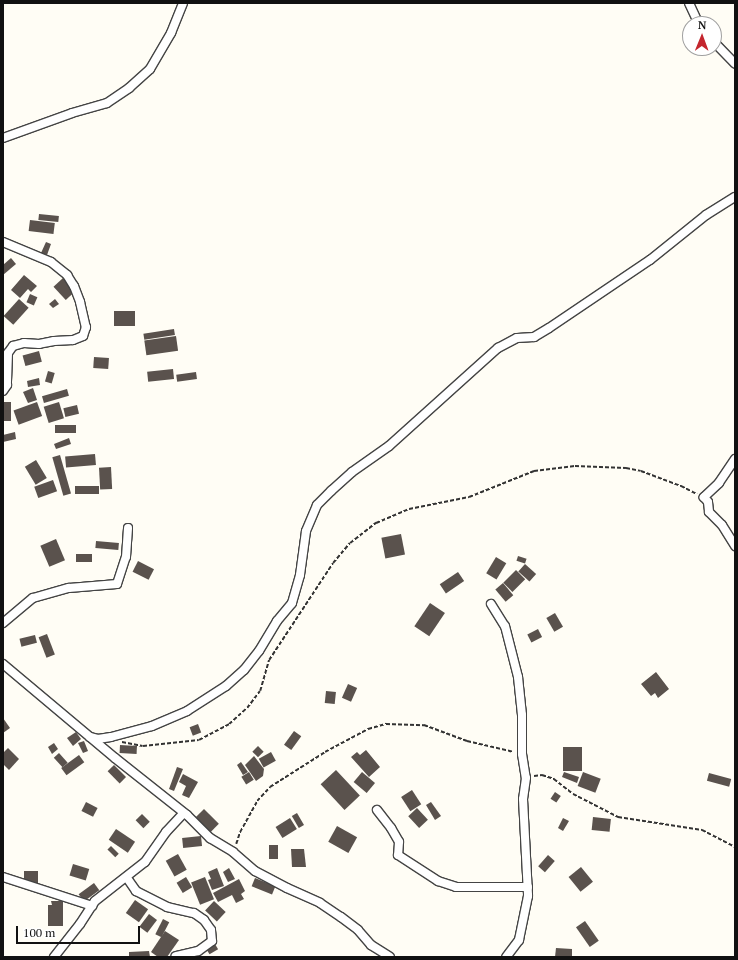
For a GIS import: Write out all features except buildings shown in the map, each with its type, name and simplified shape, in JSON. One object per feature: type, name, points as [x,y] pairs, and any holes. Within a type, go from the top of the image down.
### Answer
[{"type":"street","points":[[3,138],[72,113],[107,103],[129,88],[150,69],[171,33],[183,3]]},
{"type":"street","points":[[689,3],[695,16]]},
{"type":"street","points":[[722,50],[735,64]]},
{"type":"street","points":[[90,737],[98,739],[111,737],[152,726],[172,719],[215,695],[244,670],[259,651],[277,621],[292,603],[300,575],[306,531],[318,505],[352,472],[389,446],[498,348],[517,338],[534,337],[549,328],[650,260],[706,215],[735,197]]},
{"type":"street","points":[[3,242],[51,262],[67,275],[74,286],[80,302],[86,327],[83,336],[73,340],[54,341],[39,344],[24,343],[13,346],[8,353],[7,386],[3,391]]},
{"type":"street","points":[[735,459],[719,483],[704,497],[708,502],[709,512],[722,525],[735,546]]},
{"type":"street","points":[[3,623],[33,598],[69,588],[117,584],[126,557],[128,528]]},
{"type":"street","points":[[491,604],[505,626],[518,677],[522,715],[522,754],[526,778],[523,799],[528,896],[519,940],[506,957]]},
{"type":"street","points":[[3,664],[184,813],[210,838],[233,852],[255,871],[320,903],[336,913],[358,930],[371,945],[390,957]]},
{"type":"street","points":[[377,810],[391,828],[399,842],[398,855],[438,881],[456,888],[528,887]]},
{"type":"street","points":[[54,957],[101,896],[127,878],[145,862],[166,832],[184,813]]},
{"type":"street","points":[[3,877],[92,906]]},
{"type":"street","points":[[127,878],[136,891],[167,907],[194,913],[204,920],[211,930],[212,941],[198,951],[176,956]]},
{"type":"path","points":[[111,737],[124,744],[143,746],[172,743],[199,740],[229,724],[247,708],[260,690],[269,660],[333,564],[350,543],[376,523],[409,510],[470,497],[534,471],[575,466],[626,468],[641,471],[681,486],[708,502]]},
{"type":"path","points":[[233,852],[240,832],[256,801],[270,787],[325,752],[368,729],[386,724],[424,725],[467,741],[522,754]]},
{"type":"path","points":[[526,778],[542,775],[554,779],[574,794],[618,817],[702,830],[735,847]]}]
